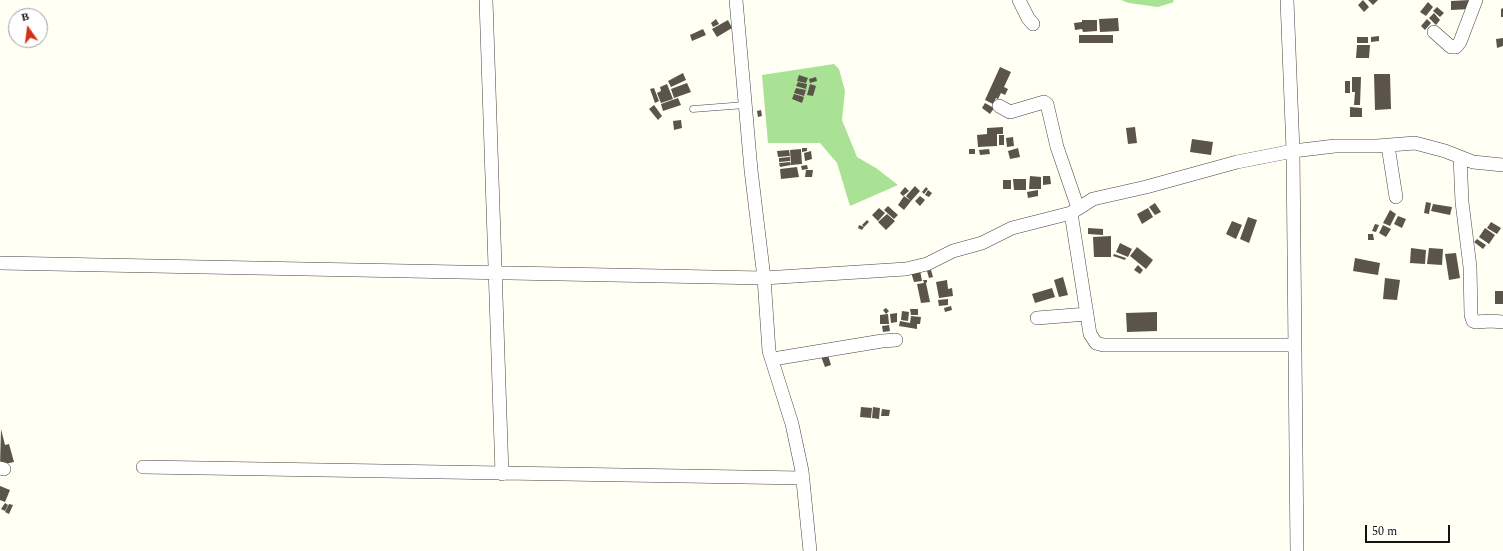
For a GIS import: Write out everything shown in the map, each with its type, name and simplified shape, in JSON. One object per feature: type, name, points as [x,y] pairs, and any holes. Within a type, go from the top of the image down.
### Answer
[{"type":"street","points":[[486,0],[502,474]]},
{"type":"street","points":[[736,0],[751,170],[764,278],[769,351],[773,359],[792,424],[803,478],[810,551]]},
{"type":"street","points":[[1019,0],[1028,18],[1034,24]]},
{"type":"street","points":[[1287,0],[1293,151],[1297,551]]},
{"type":"street","points":[[1434,32],[1451,47],[1456,47],[1460,42],[1476,0]]},
{"type":"street","points":[[999,106],[1010,112],[1044,102],[1047,104],[1074,211],[1090,334],[1096,343],[1103,345],[1294,345]]},
{"type":"street","points":[[0,262],[764,278],[906,269],[927,264],[953,251],[982,243],[1012,228],[1074,211],[1093,199],[1146,187],[1237,162],[1293,151],[1335,146],[1388,146],[1415,143],[1445,151],[1473,162],[1503,165]]},
{"type":"street","points":[[1388,146],[1396,197]]},
{"type":"street","points":[[1460,157],[1462,202],[1470,267],[1471,315],[1473,321],[1476,322],[1503,322]]},
{"type":"street","points":[[1037,318],[1087,314]]},
{"type":"street","points":[[773,359],[896,340]]},
{"type":"street","points":[[143,467],[803,478]]},
{"type":"lane","points":[[693,109],[745,105]]},
{"type":"green space","points":[[1121,0],[1173,0],[1174,2],[1158,7],[1129,3]]},
{"type":"green space","points":[[834,64],[839,69],[845,91],[842,120],[857,157],[876,168],[898,185],[850,206],[837,163],[820,143],[768,143],[762,75]]},
{"type":"building","points":[[1363,0],[1369,7],[1364,12],[1358,5]]},
{"type":"building","points":[[1368,0],[1378,0],[1373,5]]},
{"type":"building","points":[[1470,0],[1470,9],[1451,10],[1451,1]]},
{"type":"building","points":[[1428,2],[1433,7],[1426,16],[1420,12]]},
{"type":"building","points":[[1437,7],[1444,13],[1440,17],[1433,11]]},
{"type":"building","points":[[1503,8],[1503,17],[1501,17],[1501,9]]},
{"type":"building","points":[[1434,13],[1440,20],[1436,25],[1429,18]]},
{"type":"building","points":[[1118,18],[1119,31],[1100,32],[1099,19]]},
{"type":"building","points":[[716,19],[719,24],[713,27],[711,23]]},
{"type":"building","points":[[1427,19],[1431,23],[1425,30],[1421,26]]},
{"type":"building","points":[[728,20],[732,28],[717,37],[712,29]]},
{"type":"building","points":[[1082,20],[1097,20],[1097,31],[1083,32],[1082,29],[1075,30],[1074,23],[1082,22]]},
{"type":"building","points":[[703,29],[706,35],[692,41],[690,35]]},
{"type":"building","points":[[1079,35],[1113,35],[1113,43],[1079,43]]},
{"type":"building","points":[[1379,36],[1379,41],[1371,42],[1371,37]]},
{"type":"building","points":[[1357,37],[1368,37],[1368,43],[1357,43]]},
{"type":"building","points":[[1503,38],[1503,46],[1497,48],[1496,39]]},
{"type":"building","points":[[1357,45],[1370,45],[1369,58],[1356,58]]},
{"type":"building","points":[[1000,67],[1011,72],[1004,87],[1008,89],[1005,95],[1001,93],[998,99],[996,98],[993,104],[985,100]]},
{"type":"building","points":[[683,73],[686,80],[671,87],[668,81]]},
{"type":"building","points":[[1374,74],[1390,74],[1391,109],[1375,110]]},
{"type":"building","points":[[799,75],[808,78],[806,83],[797,81]]},
{"type":"building","points":[[816,77],[817,81],[810,83],[809,79]]},
{"type":"building","points":[[1352,77],[1361,77],[1360,105],[1354,105],[1355,92],[1352,92]]},
{"type":"building","points":[[1345,81],[1350,81],[1350,93],[1345,93]]},
{"type":"building","points":[[798,82],[807,84],[806,89],[796,86]]},
{"type":"building","points":[[687,83],[691,92],[674,98],[671,89]]},
{"type":"building","points":[[667,84],[673,99],[661,103],[657,93],[661,91],[660,87]]},
{"type":"building","points":[[810,84],[816,86],[813,96],[807,95]]},
{"type":"building","points":[[654,88],[659,101],[655,103],[650,89]]},
{"type":"building","points":[[796,88],[806,90],[804,96],[794,93]]},
{"type":"building","points":[[794,94],[804,97],[802,103],[792,99]]},
{"type":"building","points":[[678,98],[681,105],[663,111],[661,104]]},
{"type":"building","points":[[985,103],[994,108],[990,114],[982,108]]},
{"type":"building","points":[[654,105],[662,116],[658,120],[649,109]]},
{"type":"building","points":[[1350,107],[1362,108],[1362,117],[1350,117]]},
{"type":"building","points":[[761,110],[762,116],[758,117],[757,111]]},
{"type":"building","points":[[681,120],[682,128],[674,130],[673,121]]},
{"type":"building","points":[[1003,127],[1003,134],[997,134],[997,146],[978,147],[977,135],[987,134],[987,128]]},
{"type":"building","points":[[1135,127],[1137,143],[1128,144],[1126,128]]},
{"type":"building","points":[[999,135],[1004,135],[1004,145],[999,145]]},
{"type":"building","points":[[1013,137],[1014,146],[1007,147],[1006,138]]},
{"type":"building","points":[[1192,139],[1213,142],[1211,155],[1190,152]]},
{"type":"building","points":[[802,148],[807,148],[807,151],[802,152]]},
{"type":"building","points":[[1018,148],[1020,157],[1010,159],[1008,151]]},
{"type":"building","points":[[801,149],[802,164],[791,165],[790,150]]},
{"type":"building","points":[[969,149],[975,149],[975,154],[969,154]]},
{"type":"building","points":[[989,149],[990,154],[980,155],[979,150]]},
{"type":"building","points":[[789,150],[790,156],[778,157],[777,151]]},
{"type":"building","points":[[811,151],[812,159],[805,161],[804,153]]},
{"type":"building","points":[[790,157],[790,161],[779,162],[779,158]]},
{"type":"building","points":[[790,162],[791,165],[780,167],[779,163]]},
{"type":"building","points":[[807,165],[808,169],[802,170],[801,166]]},
{"type":"building","points":[[797,167],[799,177],[781,179],[780,169]]},
{"type":"building","points":[[806,170],[813,170],[812,177],[805,177]]},
{"type":"building","points":[[1030,176],[1041,177],[1041,189],[1029,189]]},
{"type":"building","points":[[1043,176],[1050,176],[1051,184],[1043,185]]},
{"type":"building","points":[[1013,179],[1026,179],[1026,190],[1014,190]]},
{"type":"building","points":[[1003,180],[1011,180],[1011,189],[1003,189]]},
{"type":"building","points":[[915,186],[920,191],[911,201],[906,196]]},
{"type":"building","points":[[905,187],[909,191],[903,196],[900,193]]},
{"type":"building","points":[[926,187],[928,189],[924,194],[922,192]]},
{"type":"building","points":[[928,190],[932,193],[929,197],[925,195]]},
{"type":"building","points":[[1038,190],[1038,196],[1028,198],[1027,192]]},
{"type":"building","points":[[904,196],[911,201],[904,210],[898,205]]},
{"type":"building","points":[[920,196],[925,200],[920,206],[915,201]]},
{"type":"building","points":[[1426,202],[1431,203],[1429,214],[1424,213]]},
{"type":"building","points":[[1155,203],[1161,212],[1155,215],[1149,207]]},
{"type":"building","points":[[1433,204],[1452,207],[1450,215],[1431,211]]},
{"type":"building","points":[[888,206],[898,215],[894,219],[884,210]]},
{"type":"building","points":[[879,208],[885,213],[878,221],[872,215]]},
{"type":"building","points":[[1148,208],[1153,217],[1142,224],[1137,214]]},
{"type":"building","points":[[1390,210],[1396,214],[1390,226],[1383,223]]},
{"type":"building","points":[[887,214],[895,221],[886,230],[878,222]]},
{"type":"building","points":[[1398,216],[1406,219],[1402,228],[1394,224]]},
{"type":"building","points":[[1248,217],[1257,220],[1249,243],[1240,239]]},
{"type":"building","points":[[867,220],[869,222],[864,227],[862,225]]},
{"type":"building","points":[[1232,221],[1242,225],[1236,239],[1226,234]]},
{"type":"building","points":[[1491,222],[1501,228],[1497,234],[1487,228]]},
{"type":"building","points":[[1375,224],[1379,225],[1376,232],[1372,231]]},
{"type":"building","points":[[859,225],[864,227],[862,230],[858,228]]},
{"type":"building","points":[[1383,225],[1391,229],[1386,237],[1379,233]]},
{"type":"building","points":[[1088,228],[1103,229],[1103,235],[1088,234]]},
{"type":"building","points":[[1485,228],[1495,235],[1489,244],[1479,237]]},
{"type":"building","points":[[1368,234],[1373,234],[1374,240],[1368,240]]},
{"type":"building","points":[[1111,236],[1111,257],[1094,257],[1093,237]]},
{"type":"building","points":[[1477,239],[1486,245],[1483,249],[1474,242]]},
{"type":"building","points":[[1120,243],[1132,249],[1128,257],[1116,252]]},
{"type":"building","points":[[1137,247],[1153,260],[1146,269],[1130,256]]},
{"type":"building","points":[[1411,248],[1426,250],[1425,264],[1410,263]]},
{"type":"building","points":[[1429,248],[1443,249],[1442,265],[1427,264]]},
{"type":"building","points":[[1456,253],[1460,278],[1449,280],[1445,254]]},
{"type":"building","points":[[1114,254],[1126,258],[1125,260],[1113,256]]},
{"type":"building","points":[[1355,258],[1380,263],[1378,275],[1353,271]]},
{"type":"building","points":[[1138,265],[1143,270],[1140,274],[1134,270]]},
{"type":"building","points":[[920,270],[922,281],[914,282],[911,272]]},
{"type":"building","points":[[931,270],[933,277],[929,278],[927,271]]},
{"type":"building","points":[[1063,277],[1068,295],[1059,297],[1054,280]]},
{"type":"building","points":[[1385,278],[1400,280],[1397,300],[1383,299]]},
{"type":"building","points":[[923,280],[927,280],[926,283],[930,302],[921,303],[917,284],[924,283]]},
{"type":"building","points":[[947,280],[948,289],[952,288],[953,296],[939,298],[936,282]]},
{"type":"building","points":[[1052,288],[1055,297],[1035,303],[1032,294]]},
{"type":"building","points":[[1495,291],[1503,291],[1503,304],[1495,304]]},
{"type":"building","points":[[948,299],[948,305],[939,306],[938,300]]},
{"type":"building","points":[[951,306],[952,310],[945,312],[944,308]]},
{"type":"building","points":[[886,308],[889,311],[886,314],[883,310]]},
{"type":"building","points":[[910,309],[918,309],[918,315],[911,315]]},
{"type":"building","points":[[902,311],[909,312],[908,321],[901,320]]},
{"type":"building","points":[[1157,312],[1157,331],[1127,332],[1126,313]]},
{"type":"building","points":[[897,313],[897,322],[891,323],[890,314]]},
{"type":"building","points":[[888,314],[889,324],[880,324],[880,315]]},
{"type":"building","points":[[911,316],[921,317],[920,324],[917,324],[917,329],[899,326],[900,321],[910,323]]},
{"type":"building","points":[[889,325],[890,331],[883,332],[882,326]]},
{"type":"building","points":[[827,352],[831,365],[825,367],[820,354]]},
{"type":"building","points":[[861,407],[872,408],[871,418],[860,417]]},
{"type":"building","points":[[873,407],[880,408],[879,419],[872,418]]},
{"type":"building","points":[[882,409],[890,410],[889,416],[881,416]]},
{"type":"building","points":[[1,429],[5,445],[9,444],[14,462],[0,465]]},
{"type":"building","points":[[0,486],[10,490],[5,502],[0,500]]},
{"type":"building","points":[[5,503],[8,505],[5,511],[1,509]]},
{"type":"building","points":[[9,504],[13,505],[9,514],[5,512]]}]
